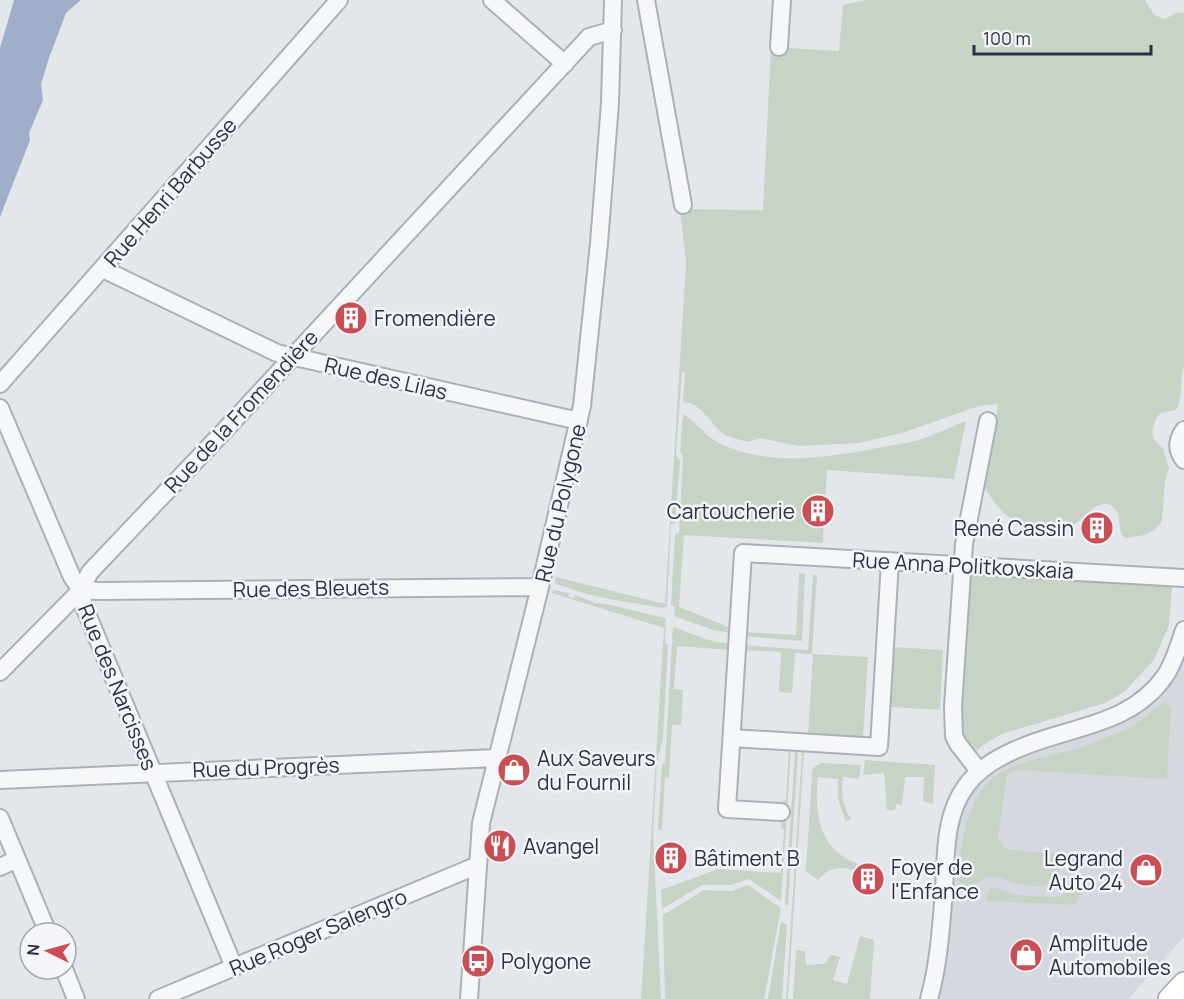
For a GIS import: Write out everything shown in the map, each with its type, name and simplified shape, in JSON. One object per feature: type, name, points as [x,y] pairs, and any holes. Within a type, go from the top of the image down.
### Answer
[{"type":"main road","points":[[1169,999],[1184,983]]},
{"type":"street","name":"Rue Henri Barbusse","points":[[0,384],[339,0]]},
{"type":"street","points":[[492,0],[565,64]]},
{"type":"street","name":"Rue du Polygone","points":[[469,999],[481,823],[579,421],[599,243],[610,104],[612,0]]},
{"type":"street","points":[[646,0],[683,205]]},
{"type":"street","points":[[779,47],[782,0]]},
{"type":"street","name":"Rue de la Fromendière","points":[[0,672],[81,590],[90,572],[589,37],[612,30]]},
{"type":"street","name":"Rue des Lilas","points":[[103,268],[277,353],[579,421]]},
{"type":"street","name":"Rue des Narcisses","points":[[0,408],[72,577],[81,590],[83,604],[234,967]]},
{"type":"street","points":[[979,771],[958,744],[953,728],[964,544],[988,422]]},
{"type":"street","points":[[1184,430],[1178,443],[1184,460]]},
{"type":"street","name":"Rue Anna Politkovskaia","points":[[732,738],[742,553],[1184,578]]},
{"type":"street","points":[[781,812],[727,809],[732,738],[879,747],[890,561]]},
{"type":"street","name":"Rue des Bleuets","points":[[81,590],[540,587]]},
{"type":"street","points":[[929,999],[938,963],[948,828],[957,801],[979,771],[1002,756],[1026,745],[1104,722],[1132,708],[1148,695],[1166,674],[1184,630]]},
{"type":"street","name":"Rue du Progrès","points":[[0,780],[496,758]]},
{"type":"street","points":[[0,818],[43,921]]},
{"type":"street","points":[[0,867],[17,859]]},
{"type":"street","name":"Rue Roger Salengro","points":[[159,999],[478,865]]},
{"type":"street","points":[[69,981],[76,999]]},
{"type":"shaded area","points":[[1184,630],[1184,937],[1128,999],[929,999],[948,828],[979,771],[1148,695]]},
{"type":"green space","points":[[867,0],[1145,0],[1154,15],[1165,19],[1178,12],[1184,13],[1184,365],[1181,394],[1176,410],[1161,413],[1156,418],[1152,432],[1154,439],[1163,449],[1169,468],[1165,481],[1162,521],[1156,529],[1145,535],[1125,538],[1121,533],[1118,513],[1107,504],[1098,506],[1073,526],[1054,530],[1037,528],[1009,517],[985,488],[998,404],[979,406],[902,433],[859,443],[798,446],[760,438],[749,442],[724,434],[695,406],[683,402],[685,372],[682,371],[676,454],[680,461],[675,524],[671,524],[667,606],[664,608],[604,598],[555,584],[556,577],[665,604],[686,262],[680,209],[763,210],[771,47],[839,51],[843,5]]},
{"type":"green space","points":[[683,414],[719,443],[759,456],[780,458],[845,454],[911,442],[966,421],[954,479],[827,470],[825,507],[816,507],[815,515],[824,516],[823,543],[684,535],[679,607],[731,628],[727,630],[731,633],[713,630],[674,616],[675,607],[671,605],[675,534],[679,533]]},
{"type":"green space","points":[[963,565],[1173,577],[1169,625],[1154,660],[1125,691],[1105,703],[1002,734],[983,745],[968,758],[958,744]]},
{"type":"green space","points":[[799,573],[805,574],[802,641],[742,636],[743,632],[796,635]]},
{"type":"green space","points":[[813,574],[817,575],[812,654],[795,653],[792,693],[779,692],[781,652],[741,650],[742,645],[808,650]]},
{"type":"green space","points":[[553,590],[569,593],[568,596],[574,598],[575,595],[595,603],[666,620],[665,644],[668,644],[663,738],[657,763],[653,831],[661,999],[641,999],[664,628],[552,593]]},
{"type":"green space","points":[[673,627],[712,641],[730,644],[730,650],[677,646],[674,689],[683,690],[681,725],[672,725],[669,778],[665,778],[662,830],[658,830],[662,764],[665,764]]},
{"type":"green space","points":[[892,647],[943,650],[940,710],[889,707]]},
{"type":"green space","points":[[813,654],[868,657],[863,737],[808,734]]},
{"type":"green space","points":[[1165,701],[1171,709],[1167,779],[1014,770],[1007,775],[998,839],[1005,849],[1063,855],[1061,866],[1054,880],[1043,886],[1036,886],[990,877],[972,885],[958,885],[962,844],[968,818],[973,805],[988,782],[1018,765],[1082,747],[1124,730]]},
{"type":"green space","points":[[789,749],[791,750],[781,901],[749,879],[731,885],[702,885],[662,909],[661,890],[718,869],[781,873],[784,829],[781,829],[782,820],[784,820],[783,801],[786,799]]},
{"type":"green space","points":[[795,752],[798,752],[788,906],[785,904]]},
{"type":"green space","points":[[802,752],[804,752],[788,999],[786,999]]},
{"type":"green space","points":[[865,760],[935,765],[933,804],[923,801],[924,777],[905,777],[902,805],[896,804],[895,810],[887,810],[884,773],[863,775]]},
{"type":"green space","points":[[821,763],[861,765],[859,779],[843,777],[843,799],[851,819],[846,822],[838,799],[838,779],[818,777],[817,804],[822,829],[834,849],[857,863],[855,871],[845,868],[835,869],[818,880],[806,871],[812,773],[813,768]]},
{"type":"green space","points":[[748,885],[781,908],[764,999],[665,999],[663,915],[704,890],[732,891]]},
{"type":"green space","points":[[992,887],[1019,895],[1049,897],[1060,897],[1075,887],[1083,893],[1076,900],[1076,905],[986,901]]},
{"type":"green space","points":[[781,921],[787,925],[782,999],[768,999]]},
{"type":"green space","points":[[860,936],[874,940],[870,999],[793,999],[796,950],[805,951],[806,965],[824,964],[831,955],[840,957],[833,980],[847,984]]},
{"type":"water","points":[[14,0],[81,0],[66,13],[49,58],[41,84],[43,100],[0,217],[0,48]]},
{"type":"place","name":"Fromendière","points":[[351,318]]},
{"type":"place","name":"Cartoucherie","points":[[818,511]]},
{"type":"place","name":"René Cassin","points":[[1097,528]]},
{"type":"place","name":"Aux Saveurs du Fournil","points":[[514,770]]},
{"type":"place","name":"Avangel","points":[[500,846]]},
{"type":"place","name":"Bâtiment B","points":[[671,858]]},
{"type":"place","name":"Legrand Auto 24","points":[[1146,870]]},
{"type":"place","name":"Foyer de l'Enfance","points":[[868,879]]},
{"type":"place","name":"Amplitude Automobiles","points":[[1026,955]]},
{"type":"place","name":"Polygone","points":[[478,961]]}]
